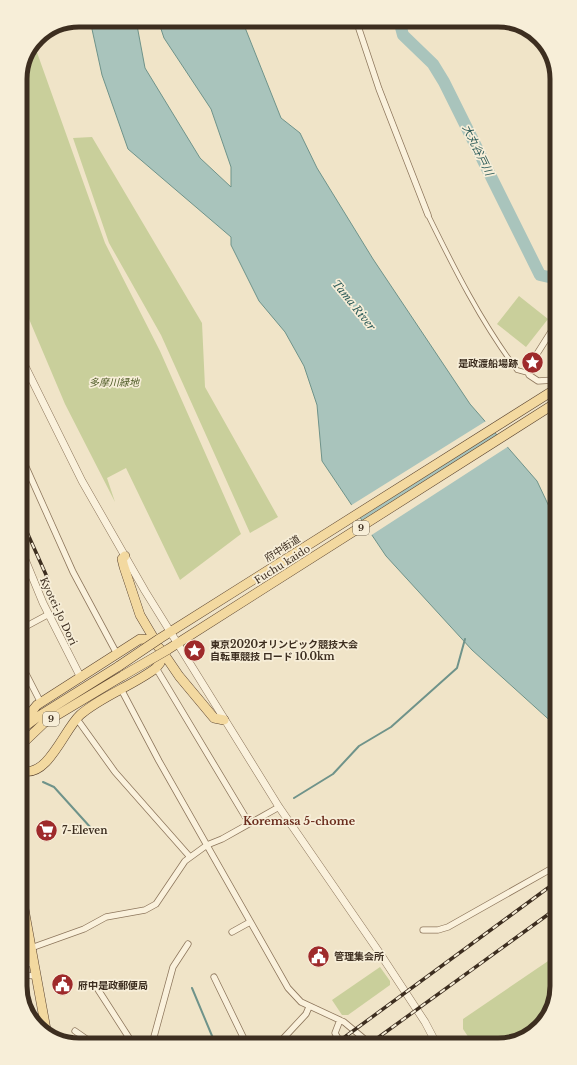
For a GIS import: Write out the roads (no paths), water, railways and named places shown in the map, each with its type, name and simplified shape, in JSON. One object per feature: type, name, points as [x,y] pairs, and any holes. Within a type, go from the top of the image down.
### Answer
[{"type":"main road","name":"府中街道","points":[[27,725],[158,641],[180,625],[550,392]]},
{"type":"main road","name":"Fuchu kaido","points":[[27,739],[44,723],[178,643],[550,407]]},
{"type":"main road","points":[[125,556],[122,560],[140,615],[165,651],[173,668],[214,718],[224,720]]},
{"type":"main road","points":[[140,639],[146,624]]},
{"type":"main road","points":[[27,716],[33,708],[140,639],[148,638],[158,641]]},
{"type":"main road","points":[[158,666],[165,651]]},
{"type":"main road","points":[[27,771],[32,772],[42,767],[80,715],[158,666],[166,664],[173,668]]},
{"type":"main road","points":[[27,925],[45,1026]]},
{"type":"street","points":[[358,27],[378,89],[428,215],[467,291],[517,370],[528,373],[538,381],[550,380]]},
{"type":"street","points":[[528,373],[528,365],[550,333]]},
{"type":"street","points":[[27,368],[82,481],[125,556],[224,720],[279,807],[383,958],[425,1022],[433,1038]]},
{"type":"street","points":[[27,469],[73,572],[117,654]]},
{"type":"street","name":"Kyotei-Jo Dori","points":[[27,564],[48,614],[81,678]]},
{"type":"street","points":[[27,626],[48,614]]},
{"type":"street","points":[[158,666],[249,823]]},
{"type":"street","points":[[27,676],[41,703]]},
{"type":"street","points":[[121,689],[288,988],[301,1002],[340,1020],[364,1038]]},
{"type":"street","points":[[77,719],[115,772],[190,857]]},
{"type":"street","points":[[31,948],[84,929],[106,917],[144,910],[156,904],[185,861],[190,857],[207,845],[222,839],[279,807]]},
{"type":"street","points":[[423,930],[438,930],[448,927],[550,869]]},
{"type":"street","points":[[232,932],[250,922]]},
{"type":"street","points":[[154,1038],[173,967],[188,944]]},
{"type":"street","points":[[27,964],[34,962]]},
{"type":"street","points":[[27,975],[36,976]]},
{"type":"street","points":[[214,977],[244,1038]]},
{"type":"street","points":[[97,988],[129,1038]]},
{"type":"street","points":[[284,1038],[306,1014],[309,1007]]},
{"type":"street","points":[[338,1038],[335,1032],[340,1020]]},
{"type":"street","points":[[75,1031],[85,1038]]},
{"type":"water","name":"Tama River","points":[[92,27],[137,27],[145,68],[200,158],[231,187],[231,167],[211,109],[164,38],[160,27],[245,27],[281,118],[300,133],[317,168],[373,259],[470,404],[537,481],[550,508],[550,721],[472,650],[386,556],[322,461],[317,405],[304,366],[285,332],[259,301],[231,245],[231,237],[128,149],[102,75]]},
{"type":"waterway","name":"大丸谷戸川","points":[[401,27],[403,35],[433,64],[444,82],[540,275],[550,277]]},
{"type":"waterway","points":[[294,798],[333,774],[359,746],[391,727],[457,668],[465,639]]},
{"type":"waterway","points":[[43,782],[54,787],[91,828]]},
{"type":"waterway","points":[[192,988],[213,1038]]},
{"type":"railway","points":[[27,532],[47,577]]},
{"type":"railway","points":[[343,1038],[550,886]]},
{"type":"railway","points":[[378,1038],[550,913]]},
{"type":"place","name":"是政渡船場跡","points":[[533,363]]},
{"type":"place","name":"東京2020オリンピック競技大会 自転車競技 ロード 10.0km","points":[[194,650]]},
{"type":"place","name":"7-Eleven","points":[[47,830]]},
{"type":"place","name":"管理集会所","points":[[318,956]]},
{"type":"place","name":"府中是政郵便局","points":[[63,985]]},
{"type":"district","name":"Koremasa 5-chome","points":[[299,821]]},
{"type":"park label","name":"多摩川緑地","points":[[114,382]]}]
